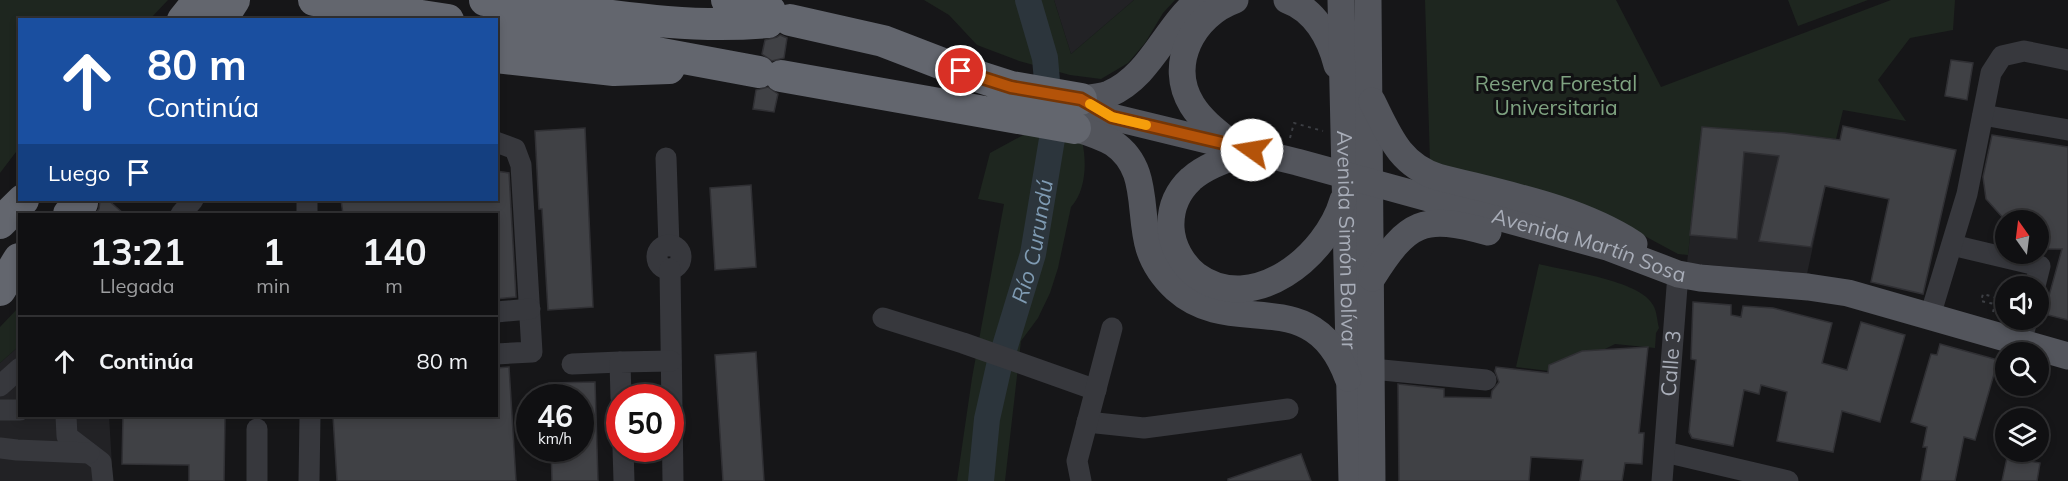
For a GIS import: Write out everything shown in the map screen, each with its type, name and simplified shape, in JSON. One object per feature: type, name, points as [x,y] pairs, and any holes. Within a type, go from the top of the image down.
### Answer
[{"type":"highway","points":[[314,0],[435,18]]},
{"type":"highway","points":[[484,0],[665,22],[740,25],[776,18]]},
{"type":"highway","points":[[727,0],[776,18],[883,41],[961,71],[1006,101]]},
{"type":"highway","points":[[498,27],[581,39],[770,74],[1006,101],[1076,113]]},
{"type":"highway","points":[[498,57],[614,70],[729,67]]},
{"type":"highway","points":[[0,215],[21,201]]},
{"type":"highway","points":[[0,223],[21,201]]},
{"type":"highway","points":[[0,273],[18,260]]},
{"type":"highway","points":[[0,290],[18,261]]},
{"type":"main road","points":[[1199,0],[1179,18],[1152,56],[1132,79],[1076,113],[1099,136],[1112,143],[1132,163],[1140,184],[1149,248],[1160,271],[1177,290],[1210,308],[1233,313],[1283,317],[1310,328],[1361,376]]},
{"type":"main road","points":[[1235,0],[1215,10],[1193,33],[1184,52],[1182,74],[1183,86],[1192,106],[1208,124],[1244,148],[1201,172],[1185,185],[1174,205],[1172,214],[1172,236],[1178,254],[1193,272],[1210,284],[1232,288],[1268,283],[1314,252],[1338,215],[1347,187]]},
{"type":"main road","points":[[1287,0],[1311,15],[1324,33],[1337,62],[1356,92],[1395,146],[1406,159],[1421,170],[1438,177],[1582,217],[1619,234],[1669,270]]},
{"type":"main road","name":"Avenida Simón Bolívar","points":[[1341,0],[1356,92],[1372,278],[1352,481]]},
{"type":"main road","name":"Avenida Simón Bolívar","points":[[1368,0],[1356,92],[1346,137],[1347,187],[1361,376],[1372,481]]},
{"type":"main road","name":"Avenida Martín Sosa","points":[[1076,113],[1112,117],[1297,162],[1607,247],[1669,270],[1700,278],[1808,287],[1848,293],[1930,316],[2024,331],[2068,356]]},
{"type":"main road","points":[[1372,278],[1392,246],[1406,234],[1425,225],[1443,223],[1464,226],[1596,261],[1669,270]]},
{"type":"street","points":[[1930,316],[1967,194],[1991,73],[2002,56],[2024,51],[2068,60]]},
{"type":"street","points":[[1983,115],[2068,130]]},
{"type":"street","points":[[498,143],[515,149],[521,165],[532,352],[498,354]]},
{"type":"street","points":[[666,158],[669,246],[660,250],[658,257],[660,264],[670,269],[673,481]]},
{"type":"street","points":[[182,213],[192,201]]},
{"type":"street","points":[[1952,245],[2040,266],[2038,276]]},
{"type":"street","name":"Calle 3","points":[[1662,481],[1665,452],[1669,270]]},
{"type":"street","points":[[498,312],[530,309]]},
{"type":"street","points":[[883,318],[963,343],[1096,390]]},
{"type":"street","points":[[1081,481],[1077,461],[1112,328]]},
{"type":"street","points":[[572,364],[671,361]]},
{"type":"street","points":[[620,362],[621,384]]},
{"type":"street","points":[[0,386],[18,370]]},
{"type":"street","points":[[1361,376],[1486,380]]},
{"type":"street","points":[[1088,422],[1144,428],[1288,409]]},
{"type":"street","points":[[0,410],[18,410]]},
{"type":"street","points":[[66,417],[67,436],[101,462],[103,481]]},
{"type":"street","points":[[309,481],[310,417]]},
{"type":"street","points":[[256,481],[257,429]]},
{"type":"street","points":[[0,448],[89,453]]},
{"type":"street","points":[[1665,452],[1788,481]]},
{"type":"street","points":[[623,462],[624,481]]},
{"type":"path","points":[[1294,123],[1346,137]]},
{"type":"path","points":[[1995,297],[1983,294],[1981,301],[1995,304]]},
{"type":"shaded area","points":[[1054,0],[1134,0],[1071,54]]},
{"type":"shaded area","points":[[1702,127],[1836,139],[1807,274],[1687,263]]},
{"type":"shaded area","points":[[18,347],[18,417],[109,417],[113,481],[0,481],[0,363]]},
{"type":"green space","points":[[0,0],[168,0],[151,18],[18,18],[18,149],[0,173]]},
{"type":"green space","points":[[924,0],[1054,0],[1071,54],[1134,0],[1175,0],[1163,13],[1145,43],[1128,63],[1101,79],[1070,75],[1019,61],[977,45],[949,15]]},
{"type":"green space","name":"Reserva Forestal Universitaria","points":[[1425,0],[1616,0],[1661,87],[1891,0],[1955,0],[1953,30],[1910,38],[1878,80],[1906,121],[1843,110],[1836,139],[1702,127],[1688,255],[1678,254],[1615,220],[1430,162]]},
{"type":"green space","points":[[1788,0],[1868,0],[1798,26]]},
{"type":"green space","points":[[1027,133],[1082,141],[1084,176],[1080,193],[1071,207],[1058,268],[1050,293],[1038,318],[1021,341],[1005,481],[957,481],[972,378],[1004,204],[978,199],[990,153]]},
{"type":"green space","points":[[1539,264],[1618,283],[1645,296],[1654,307],[1659,328],[1656,333],[1655,348],[1615,344],[1603,350],[1582,351],[1549,365],[1549,371],[1516,367]]},
{"type":"green space","points":[[18,308],[18,347],[0,363],[0,327]]},
{"type":"building","points":[[780,35],[787,38],[784,58],[772,61],[762,54],[765,40]]},
{"type":"building","points":[[1951,60],[1973,63],[1967,100],[1945,96]]},
{"type":"building","points":[[768,87],[778,94],[774,112],[753,109],[756,90]]},
{"type":"building","points":[[1843,126],[1956,150],[1923,294],[1871,282],[1889,199],[1825,186],[1811,247],[1759,241],[1779,156],[1744,152],[1737,239],[1690,235],[1702,127],[1785,133],[1840,140]]},
{"type":"building","points":[[585,128],[593,307],[548,310],[535,131]]},
{"type":"building","points":[[1992,135],[2068,147],[2068,320],[2049,315],[2049,296],[2062,249],[2049,249],[2049,210],[1996,210],[1986,199],[1983,177]]},
{"type":"building","points":[[498,171],[509,173],[516,297],[498,299],[498,213],[343,213],[341,201],[498,201]]},
{"type":"building","points":[[751,185],[756,267],[715,270],[710,188]]},
{"type":"building","points":[[100,201],[109,201],[123,213],[96,213]]},
{"type":"building","points":[[1693,302],[1731,305],[1731,315],[1741,317],[1743,306],[1773,308],[1832,323],[1822,363],[1847,370],[1861,322],[1905,335],[1880,422],[1842,411],[1833,452],[1777,441],[1787,392],[1761,385],[1759,394],[1744,390],[1733,446],[1692,438],[1689,432],[1696,360],[1691,359]]},
{"type":"building","points":[[1940,344],[1995,359],[1995,370],[1975,440],[1964,437],[1955,481],[1921,481],[1927,447],[1923,447],[1927,427],[1911,422],[1931,354],[1937,355]]},
{"type":"building","points":[[1648,347],[1639,433],[1644,433],[1642,464],[1625,463],[1622,481],[1580,481],[1583,460],[1531,457],[1529,481],[1399,481],[1398,384],[1444,389],[1444,397],[1491,398],[1492,391],[1499,382],[1496,367],[1548,373],[1549,365],[1582,351]]},
{"type":"building","points":[[756,352],[764,481],[723,481],[715,355]]},
{"type":"building","points":[[509,367],[516,481],[337,481],[333,417],[498,417],[498,368]]},
{"type":"building","points":[[595,382],[598,481],[552,481],[551,462],[594,462],[594,384],[549,383]]},
{"type":"building","points":[[123,417],[225,417],[224,481],[189,481],[189,465],[122,464]]},
{"type":"building","points":[[1301,454],[1311,481],[1228,481],[1228,479]]},
{"type":"building","points":[[2006,462],[2040,463],[2037,481],[2002,481]]},
{"type":"waterway","name":"Río Curundú","points":[[981,481],[987,419],[999,366],[1033,254],[1052,139],[1045,58],[1028,0]]},
{"type":"slow traffic","points":[[1090,104],[1112,117],[1146,125]]},
{"type":"route","points":[[961,71],[1011,87],[1081,99],[1112,117],[1252,150]]}]
